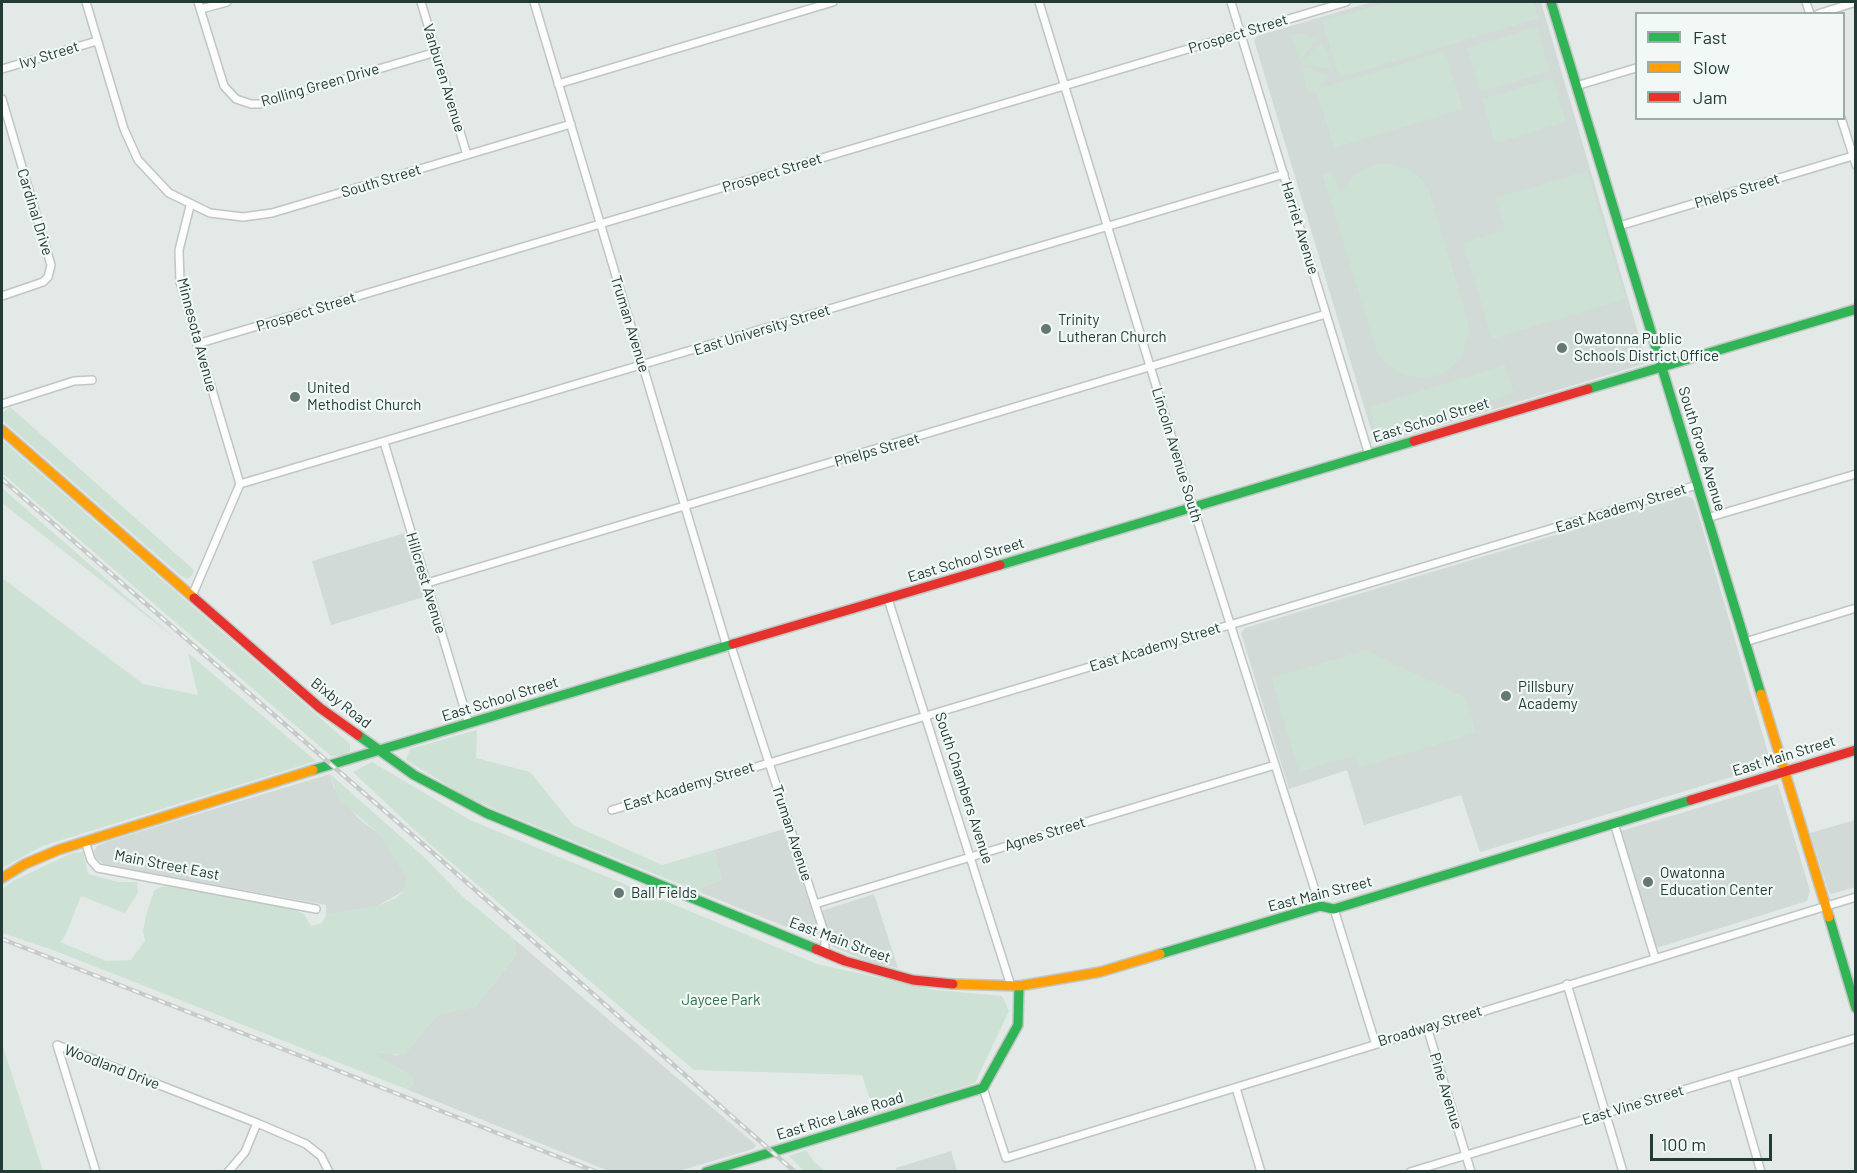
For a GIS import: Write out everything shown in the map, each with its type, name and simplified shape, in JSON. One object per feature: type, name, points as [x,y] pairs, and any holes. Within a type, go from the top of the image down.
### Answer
[{"type":"street","points":[[86,2],[124,129],[138,160],[159,185],[190,206]]},
{"type":"street","points":[[199,5],[227,2]]},
{"type":"street","name":"Vanburen Avenue","points":[[421,2],[467,155]]},
{"type":"street","name":"Truman Avenue","points":[[534,2],[685,506],[825,935],[825,952]]},
{"type":"street","points":[[558,84],[833,2]]},
{"type":"street","name":"Lincoln Avenue South","points":[[1040,2],[1193,507],[1320,906]]},
{"type":"street","name":"Harriet Avenue","points":[[1231,2],[1369,455]]},
{"type":"street","name":"Prospect Street","points":[[197,344],[1346,2]]},
{"type":"street","name":"South Grove Avenue","points":[[1551,2],[1856,1008]]},
{"type":"street","points":[[1824,12],[1856,2]]},
{"type":"street","name":"Rolling Green Drive","points":[[199,5],[224,86],[236,99],[251,104],[436,52]]},
{"type":"street","name":"Ivy Street","points":[[2,69],[97,40]]},
{"type":"street","points":[[1576,86],[1635,68]]},
{"type":"street","name":"Cardinal Drive","points":[[2,99],[51,265],[43,282],[2,296]]},
{"type":"street","points":[[1842,120],[1856,165]]},
{"type":"street","name":"South Street","points":[[190,206],[226,216],[259,216],[571,124]]},
{"type":"street","name":"Phelps Street","points":[[1619,226],[1854,156]]},
{"type":"street","name":"East University Street","points":[[240,484],[1284,174]]},
{"type":"street","name":"Minnesota Avenue","points":[[190,206],[182,232],[179,264],[184,300],[240,484]]},
{"type":"street","name":"East School Street","points":[[85,841],[378,751],[1856,309]]},
{"type":"street","name":"Phelps Street","points":[[426,583],[1326,314]]},
{"type":"street","points":[[2,404],[74,381],[92,380]]},
{"type":"street","name":"Bixby Road","points":[[2,430],[320,708],[378,751],[414,775],[470,806],[719,909]]},
{"type":"street","name":"Hillcrest Avenue","points":[[384,442],[469,724]]},
{"type":"street","points":[[1707,518],[1856,474]]},
{"type":"street","points":[[192,596],[240,484]]},
{"type":"street","name":"East Academy Street","points":[[612,810],[1697,485]]},
{"type":"street","name":"South Chambers Avenue","points":[[888,599],[970,857],[1015,986],[1018,1025],[983,1088]]},
{"type":"street","points":[[1744,642],[1856,608]]},
{"type":"street","name":"East Main Street","points":[[719,909],[876,971],[913,980],[969,986],[1015,986],[1100,972],[1320,906],[1334,909],[1856,750]]},
{"type":"street","name":"Agnes Street","points":[[815,904],[1275,765]]},
{"type":"street","points":[[1614,823],[1655,958]]},
{"type":"street","points":[[2,878],[42,856],[85,841]]},
{"type":"street","name":"Main Street East","points":[[85,841],[91,860],[98,868],[316,909]]},
{"type":"street","name":"Broadway Street","points":[[983,1088],[1006,1158],[1365,1049],[1375,1042],[1427,1026],[1856,897]]},
{"type":"street","points":[[1334,909],[1375,1042]]},
{"type":"street","points":[[1567,984],[1623,1172]]},
{"type":"street","name":"Pine Avenue","points":[[1427,1026],[1471,1172]]},
{"type":"street","name":"East Vine Street","points":[[1410,1172],[1856,1038]]},
{"type":"street","name":"Woodland Drive","points":[[96,1172],[57,1046],[306,1144],[321,1156],[329,1172]]},
{"type":"street","points":[[1733,1075],[1761,1172]]},
{"type":"street","name":"East Rice Lake Road","points":[[706,1172],[983,1088]]},
{"type":"street","points":[[1236,1088],[1261,1172]]},
{"type":"street","points":[[228,1172],[245,1152],[257,1123]]},
{"type":"shaded area","points":[[1372,2],[1541,2],[1647,363],[1379,444],[1375,443],[1254,40],[1257,36]]},
{"type":"shaded area","name":"Pillsbury Academy","points":[[1685,496],[1692,498],[1695,503],[1768,753],[1768,762],[1762,768],[1480,852],[1461,795],[1364,825],[1347,770],[1289,789],[1241,633],[1245,628]]},
{"type":"shaded area","points":[[405,533],[424,597],[331,625],[312,561]]},
{"type":"shaded area","points":[[330,774],[334,788],[358,818],[381,835],[407,878],[404,891],[377,906],[326,915],[326,905],[105,865],[96,858],[94,851],[97,846],[112,840]]},
{"type":"shaded area","points":[[1778,784],[1810,891],[1807,901],[1653,949],[1618,832]]},
{"type":"shaded area","points":[[1855,820],[1855,887],[1831,894],[1810,833]]},
{"type":"shaded area","points":[[784,829],[819,931],[816,939],[702,893],[701,887],[722,880],[714,850]]},
{"type":"shaded area","points":[[874,894],[898,968],[870,962],[833,947],[831,944],[821,911]]},
{"type":"shaded area","points":[[514,939],[756,1145],[753,1149],[679,1171],[609,1171],[406,1089],[413,1085],[413,1077],[379,1058],[375,1053],[388,1052],[397,1056],[439,1014],[476,1006],[516,955]]},
{"type":"shaded area","points":[[951,1151],[957,1171],[897,1171],[896,1168]]},
{"type":"green space","points":[[1389,2],[1534,2],[1539,18],[1339,78],[1322,21]]},
{"type":"green space","points":[[1537,27],[1550,71],[1480,92],[1467,48]]},
{"type":"green space","points":[[1300,33],[1317,40],[1300,60],[1290,35]]},
{"type":"green space","points":[[1321,43],[1328,51],[1330,69],[1301,63]]},
{"type":"green space","points":[[1445,51],[1463,109],[1334,148],[1316,90],[1307,94],[1302,66],[1328,75],[1318,89]]},
{"type":"green space","points":[[1553,78],[1566,122],[1495,143],[1482,99]]},
{"type":"green space","points":[[1377,164],[1393,164],[1408,169],[1421,179],[1429,190],[1468,320],[1469,335],[1460,359],[1448,371],[1428,379],[1402,375],[1386,364],[1377,352],[1322,174],[1333,171],[1340,194],[1351,178],[1365,168]]},
{"type":"green space","points":[[1587,171],[1626,299],[1492,339],[1463,243],[1505,230],[1495,198]]},
{"type":"green space","points":[[1505,365],[1514,393],[1377,435],[1369,407]]},
{"type":"green space","points":[[10,407],[194,570],[192,575],[188,579],[181,576],[2,420],[2,413]]},
{"type":"green space","points":[[2,440],[350,744],[350,751],[345,755],[331,756],[2,473]]},
{"type":"green space","points":[[2,488],[128,598],[175,638],[2,503]]},
{"type":"green space","points":[[2,578],[143,684],[198,695],[188,653],[316,761],[42,846],[2,868]]},
{"type":"green space","points":[[1366,650],[1466,698],[1476,733],[1358,768],[1354,756],[1299,772],[1271,678]]},
{"type":"green space","points":[[477,730],[476,758],[530,772],[573,825],[662,865],[714,850],[722,880],[701,887],[702,893],[499,811],[462,794],[406,760],[410,749]]},
{"type":"green space","name":"Jaycee Park","points":[[372,762],[470,820],[817,964],[935,990],[1002,996],[1009,1011],[975,1083],[875,1114],[862,1075],[694,1070],[432,846],[353,772]]},
{"type":"green space","points":[[330,774],[426,859],[461,895],[514,939],[516,955],[476,1006],[439,1014],[405,1055],[375,1053],[379,1058],[413,1077],[413,1085],[406,1089],[53,950],[2,933],[2,889],[15,880],[72,853],[83,852],[88,874],[118,882],[137,882],[138,893],[125,913],[81,896],[65,936],[60,942],[106,961],[131,960],[145,941],[143,931],[146,915],[154,891],[161,887],[173,886],[289,908],[304,914],[311,926],[322,923],[326,915],[377,906],[396,898],[404,891],[407,878],[381,835],[339,800]]},
{"type":"green space","points":[[2,1044],[43,1171],[2,1171]]},
{"type":"green space","points":[[806,1150],[814,1162],[825,1171],[804,1171],[789,1156]]},
{"type":"railway","points":[[2,479],[440,859],[795,1172]]},
{"type":"railway","points":[[2,939],[597,1172]]},
{"type":"traffic: fast","points":[[1551,2],[1761,694]]},
{"type":"traffic: fast","points":[[1588,389],[1856,309]]},
{"type":"traffic: fast","points":[[1000,565],[1414,441]]},
{"type":"traffic: fast","points":[[313,770],[733,644]]},
{"type":"traffic: fast","points":[[358,735],[414,775],[486,813],[816,949]]},
{"type":"traffic: fast","points":[[1160,954],[1320,906],[1334,909],[1691,800]]},
{"type":"traffic: fast","points":[[1829,917],[1856,1008]]},
{"type":"traffic: fast","points":[[706,1172],[983,1088],[1018,1025],[1019,986]]},
{"type":"traffic: slow","points":[[2,430],[194,598]]},
{"type":"traffic: slow","points":[[1761,694],[1829,917]]},
{"type":"traffic: slow","points":[[2,878],[25,864],[58,850],[313,770]]},
{"type":"traffic: slow","points":[[953,984],[1019,986],[1100,972],[1160,954]]},
{"type":"traffic: jam","points":[[1414,441],[1588,389]]},
{"type":"traffic: jam","points":[[733,644],[1000,565]]},
{"type":"traffic: jam","points":[[194,598],[320,708],[358,735]]},
{"type":"traffic: jam","points":[[1691,800],[1856,750]]},
{"type":"traffic: jam","points":[[816,949],[845,961],[913,980],[953,984]]},
{"type":"place","name":"Trinity Lutheran Church","points":[[1046,329]]},
{"type":"place","name":"Owatonna Public Schools District Office","points":[[1562,348]]},
{"type":"place","name":"United Methodist Church","points":[[295,397]]},
{"type":"place","name":"Pillsbury Academy","points":[[1506,696]]},
{"type":"place","name":"Owatonna Education Center","points":[[1648,882]]},
{"type":"place","name":"Ball Fields","points":[[619,893]]}]
